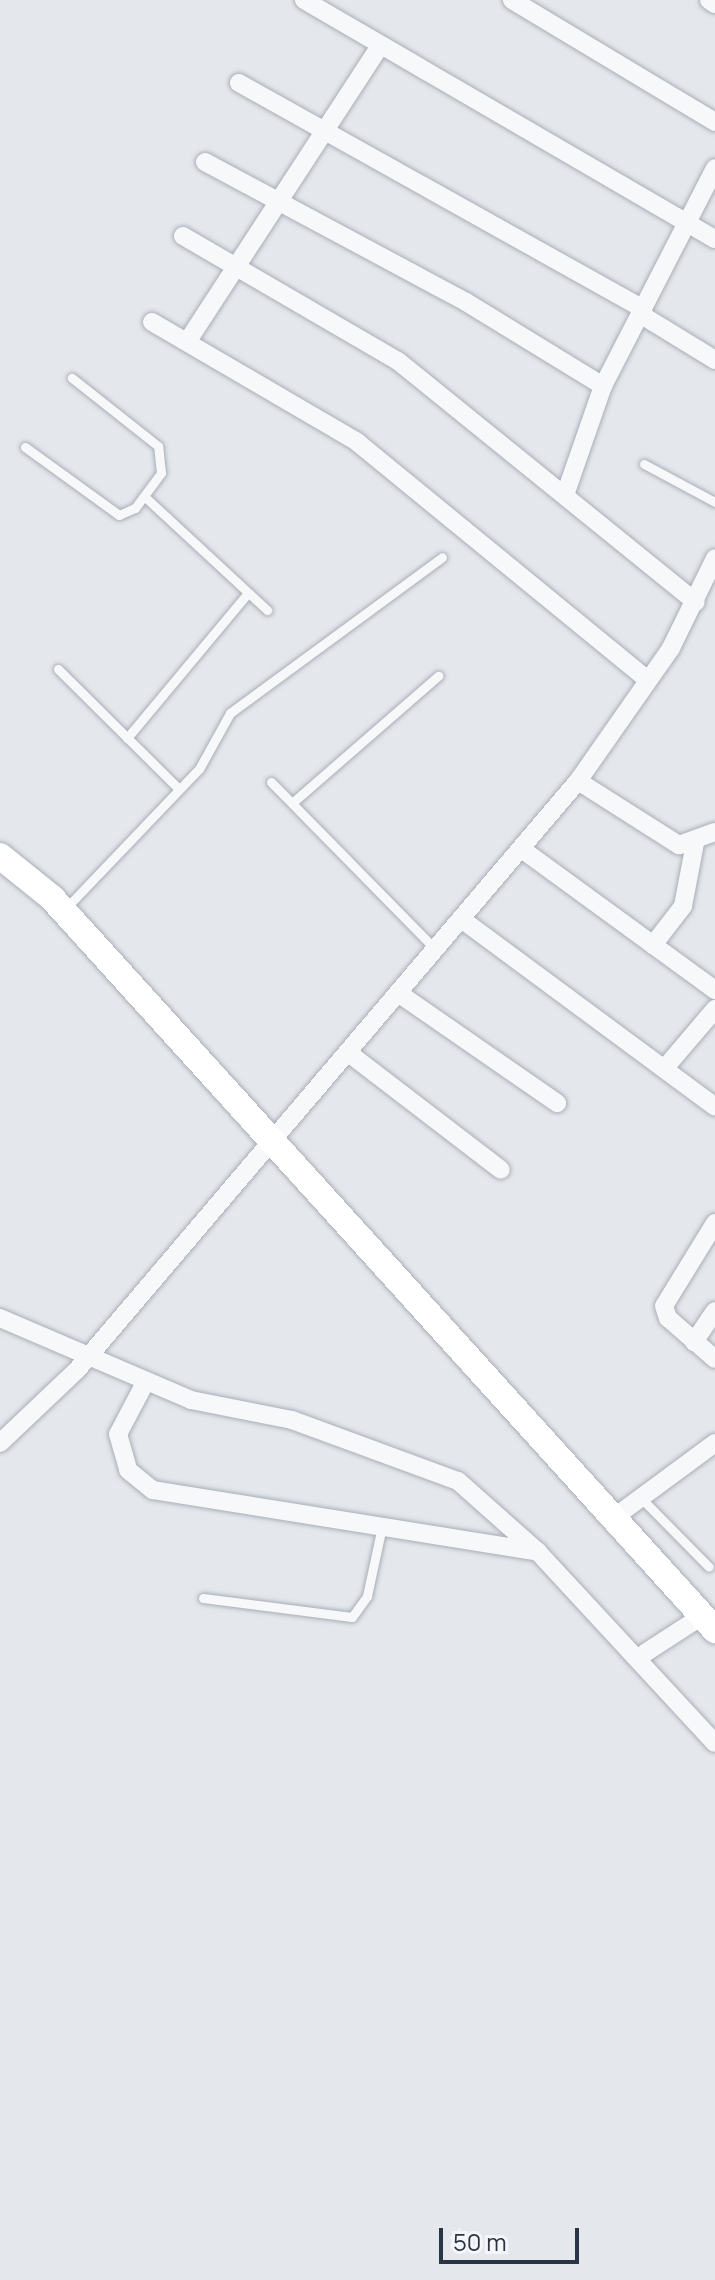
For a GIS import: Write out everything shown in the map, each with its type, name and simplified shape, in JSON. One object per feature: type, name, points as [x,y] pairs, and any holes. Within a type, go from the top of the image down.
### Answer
[{"type":"main road","points":[[0,856],[64,910],[708,1623]]},
{"type":"street","points":[[304,0],[715,239]]},
{"type":"street","points":[[512,0],[715,122]]},
{"type":"street","points":[[709,0],[715,4]]},
{"type":"street","points":[[187,342],[380,46]]},
{"type":"street","points":[[239,83],[642,312],[715,360]]},
{"type":"street","points":[[205,162],[603,386]]},
{"type":"street","points":[[565,495],[603,386],[715,168]]},
{"type":"street","points":[[183,236],[398,361],[696,602]]},
{"type":"street","points":[[152,322],[357,442],[648,680]]},
{"type":"street","points":[[0,1443],[88,1355],[270,1139],[350,1054],[523,850],[578,781],[648,680],[696,602],[715,558]]},
{"type":"street","points":[[578,781],[660,836],[695,843],[715,832]]},
{"type":"street","points":[[653,945],[683,906],[695,843]]},
{"type":"street","points":[[523,850],[715,990]]},
{"type":"street","points":[[464,921],[715,1107]]},
{"type":"street","points":[[401,995],[557,1103]]},
{"type":"street","points":[[664,1069],[715,1009]]},
{"type":"street","points":[[350,1054],[501,1170]]},
{"type":"street","points":[[715,1223],[664,1306],[694,1342],[715,1359]]},
{"type":"street","points":[[694,1342],[715,1311]]},
{"type":"street","points":[[0,1318],[204,1403],[292,1420],[458,1481],[538,1552],[715,1743]]},
{"type":"street","points":[[146,1381],[118,1434],[138,1481],[177,1495],[538,1552]]},
{"type":"street","points":[[612,1519],[715,1443]]},
{"type":"street","points":[[645,1653],[708,1623]]},
{"type":"lane","points":[[25,447],[119,515],[144,496],[161,473],[163,452],[72,378]]},
{"type":"lane","points":[[644,464],[715,502]]},
{"type":"lane","points":[[144,496],[267,610]]},
{"type":"lane","points":[[64,910],[179,789],[246,698],[442,557]]},
{"type":"lane","points":[[127,738],[248,593]]},
{"type":"lane","points":[[58,669],[179,789]]},
{"type":"lane","points":[[292,803],[438,676]]},
{"type":"lane","points":[[271,782],[438,951]]},
{"type":"lane","points":[[642,1499],[709,1567]]},
{"type":"lane","points":[[203,1598],[352,1617],[367,1596],[382,1526]]}]
